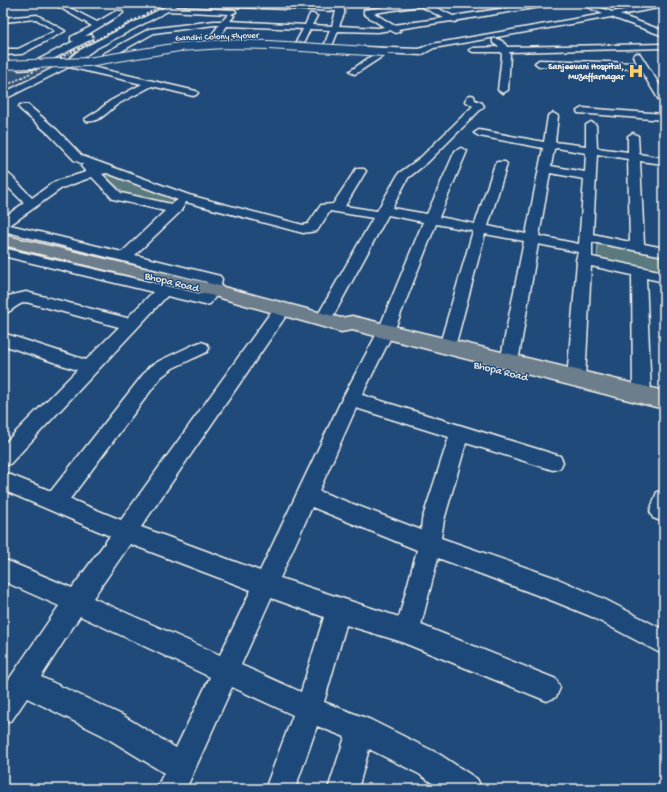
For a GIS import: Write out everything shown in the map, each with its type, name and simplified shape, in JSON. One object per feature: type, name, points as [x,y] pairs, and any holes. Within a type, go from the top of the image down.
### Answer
[{"type":"main road","name":"Bhopa Road","points":[[3,240],[208,289],[332,322],[348,330],[447,347],[664,400]]},
{"type":"main road","name":"Bhopa Road","points":[[384,335],[664,410]]},
{"type":"street","points":[[55,3],[98,26]]},
{"type":"street","points":[[3,97],[70,63],[80,54],[92,47],[178,3]]},
{"type":"street","points":[[385,3],[393,8]]},
{"type":"street","points":[[421,3],[489,37],[505,48],[506,55],[503,90]]},
{"type":"street","points":[[422,51],[408,39],[363,11],[424,3]]},
{"type":"street","points":[[496,3],[524,16]]},
{"type":"street","points":[[210,43],[240,4],[308,27],[392,29],[553,3]]},
{"type":"street","points":[[582,3],[664,34]]},
{"type":"street","points":[[70,63],[180,45],[210,43],[255,42],[422,51],[432,46],[548,27],[664,5]]},
{"type":"street","points":[[299,44],[317,8]]},
{"type":"street","points":[[106,56],[152,31],[224,23],[317,8],[340,10],[336,28],[328,46]]},
{"type":"street","points":[[167,9],[233,12]]},
{"type":"street","points":[[340,14],[345,14],[396,50]]},
{"type":"street","points":[[255,42],[273,15]]},
{"type":"street","points":[[3,68],[17,68],[30,67],[121,16],[98,26],[17,68]]},
{"type":"street","points":[[3,20],[38,17],[60,30],[59,33],[19,52],[3,52]]},
{"type":"street","points":[[536,21],[562,32]]},
{"type":"street","points":[[39,26],[50,24]]},
{"type":"street","points":[[640,33],[664,24]]},
{"type":"street","points":[[574,38],[590,45],[618,38]]},
{"type":"street","name":"Gandhi Colony Flyover","points":[[3,64],[94,61],[179,47],[218,44],[269,44],[382,53]]},
{"type":"street","points":[[272,46],[382,53],[590,45],[632,47],[664,46]]},
{"type":"street","points":[[632,47],[642,66],[664,100]]},
{"type":"street","points":[[354,71],[382,53]]},
{"type":"street","points":[[3,64],[33,61]]},
{"type":"street","points":[[70,63],[151,84],[193,93]]},
{"type":"street","points":[[539,63],[642,66]]},
{"type":"street","points":[[90,119],[103,112],[113,103],[151,84]]},
{"type":"street","points":[[332,322],[382,213],[403,176],[424,160],[479,106],[470,101],[471,98]]},
{"type":"street","points":[[24,107],[95,172],[117,196],[175,209]]},
{"type":"street","points":[[582,112],[664,117]]},
{"type":"street","points":[[509,362],[553,116]]},
{"type":"street","points":[[576,379],[592,150],[591,125]]},
{"type":"street","points":[[479,133],[549,145],[664,161]]},
{"type":"street","points":[[633,136],[637,246]]},
{"type":"street","points":[[23,682],[112,725],[176,778],[224,671],[351,399],[384,335],[431,219],[461,151]]},
{"type":"street","points":[[78,158],[185,198],[307,229],[314,226],[326,208],[431,219],[584,249],[639,272],[664,277]]},
{"type":"street","points":[[447,347],[500,164]]},
{"type":"street","points":[[544,168],[590,176]]},
{"type":"street","points":[[3,225],[31,203],[66,181],[108,169]]},
{"type":"street","points":[[337,208],[360,171]]},
{"type":"street","points":[[3,175],[17,191],[31,203]]},
{"type":"street","points":[[125,257],[185,198]]},
{"type":"street","points":[[3,225],[215,279],[208,289],[206,300],[3,252]]},
{"type":"street","points":[[584,249],[637,246],[664,252]]},
{"type":"street","points":[[639,272],[642,395]]},
{"type":"street","points":[[3,458],[164,290]]},
{"type":"street","points":[[3,309],[13,300],[26,297],[132,325]]},
{"type":"street","points":[[3,711],[76,602],[282,309]]},
{"type":"street","points":[[3,339],[90,368]]},
{"type":"street","points":[[55,502],[156,372],[167,364],[201,348]]},
{"type":"street","points":[[351,399],[553,462]]},
{"type":"street","points":[[407,632],[427,558],[433,520],[460,432]]},
{"type":"street","points":[[3,481],[126,532],[338,610],[407,632],[547,688]]},
{"type":"street","points":[[306,495],[429,544],[591,605],[633,625],[664,643]]},
{"type":"street","points":[[3,570],[309,709],[361,730],[429,764],[468,789]]},
{"type":"street","points":[[280,789],[309,709],[338,610]]},
{"type":"street","points":[[343,789],[361,730]]},
{"type":"shaded area","points":[[21,65],[53,67],[3,94],[3,74]]},
{"type":"green space","points":[[110,172],[179,198],[171,205],[128,196],[104,175]]},
{"type":"green space","points":[[598,242],[664,255],[664,274],[597,260]]},
{"type":"railway","points":[[3,87],[168,3]]},
{"type":"place","name":"Sanjeevani Hospital, Muzaffarnagar","points":[[636,71]]}]
